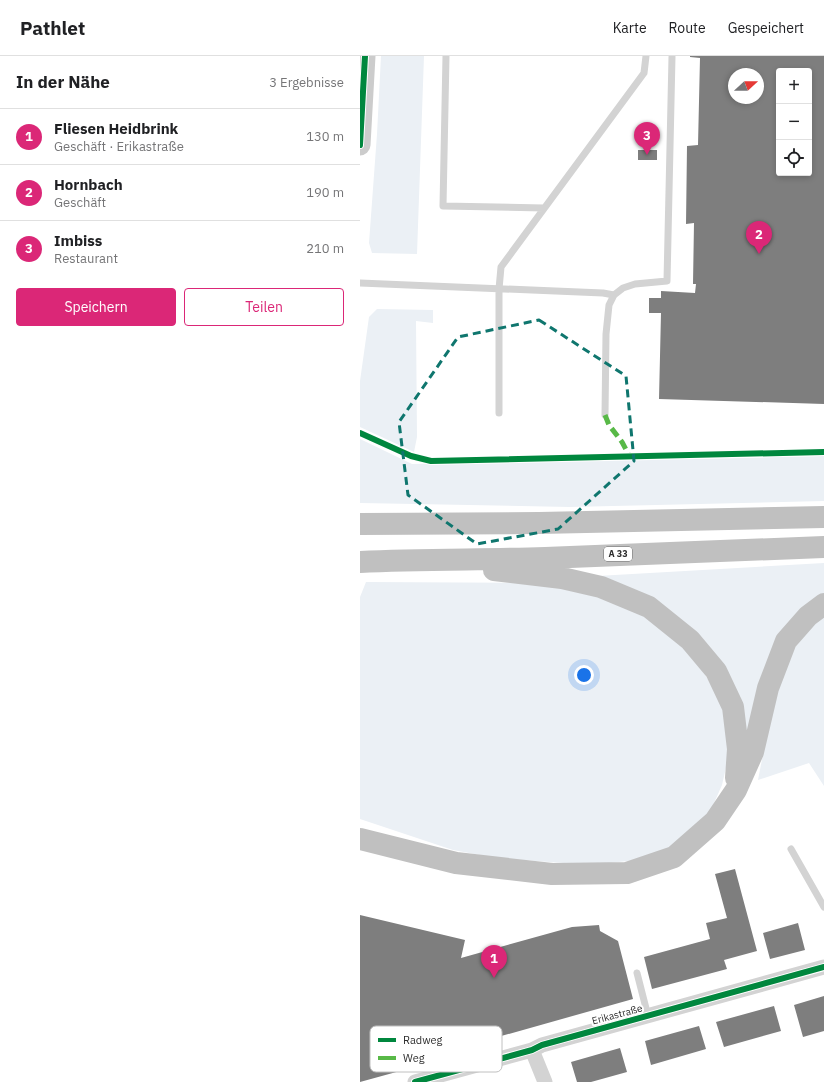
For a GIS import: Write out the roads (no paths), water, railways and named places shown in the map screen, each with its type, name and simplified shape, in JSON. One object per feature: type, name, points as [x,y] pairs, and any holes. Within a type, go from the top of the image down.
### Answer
[{"type":"highway","points":[[360,524],[539,523],[824,517]]},
{"type":"highway","name":"A 33","points":[[360,562],[544,558],[824,547]]},
{"type":"highway","points":[[412,560],[562,578],[601,587],[649,607],[690,640],[716,671],[733,707],[738,749],[736,790]]},
{"type":"highway","points":[[360,839],[456,863],[552,874],[627,873],[674,857],[715,821],[736,790],[752,752],[768,688],[786,642],[808,616],[824,604]]},
{"type":"main road","points":[[360,145],[365,56]]},
{"type":"street","name":"Erikastraße","points":[[502,1058],[532,1050],[542,1044],[824,967]]},
{"type":"street","points":[[532,1050],[545,1082]]},
{"type":"street","name":"Erikastraße","points":[[415,1082],[452,1072]]},
{"type":"lane","points":[[446,56],[443,206],[544,208]]},
{"type":"lane","points":[[499,413],[499,289],[501,267],[644,73],[646,56]]},
{"type":"lane","points":[[605,415],[606,321],[609,305],[614,295],[623,288],[635,284],[667,281],[672,57]]},
{"type":"lane","points":[[360,283],[603,293],[614,295]]},
{"type":"lane","points":[[791,849],[824,907]]},
{"type":"lane","points":[[636,973],[648,1016]]},
{"type":"place","name":"Imbiss","points":[[647,155]]},
{"type":"place","name":"Hornbach","points":[[759,254]]},
{"type":"place","name":"Fliesen Heidbrink","points":[[494,978]]}]
